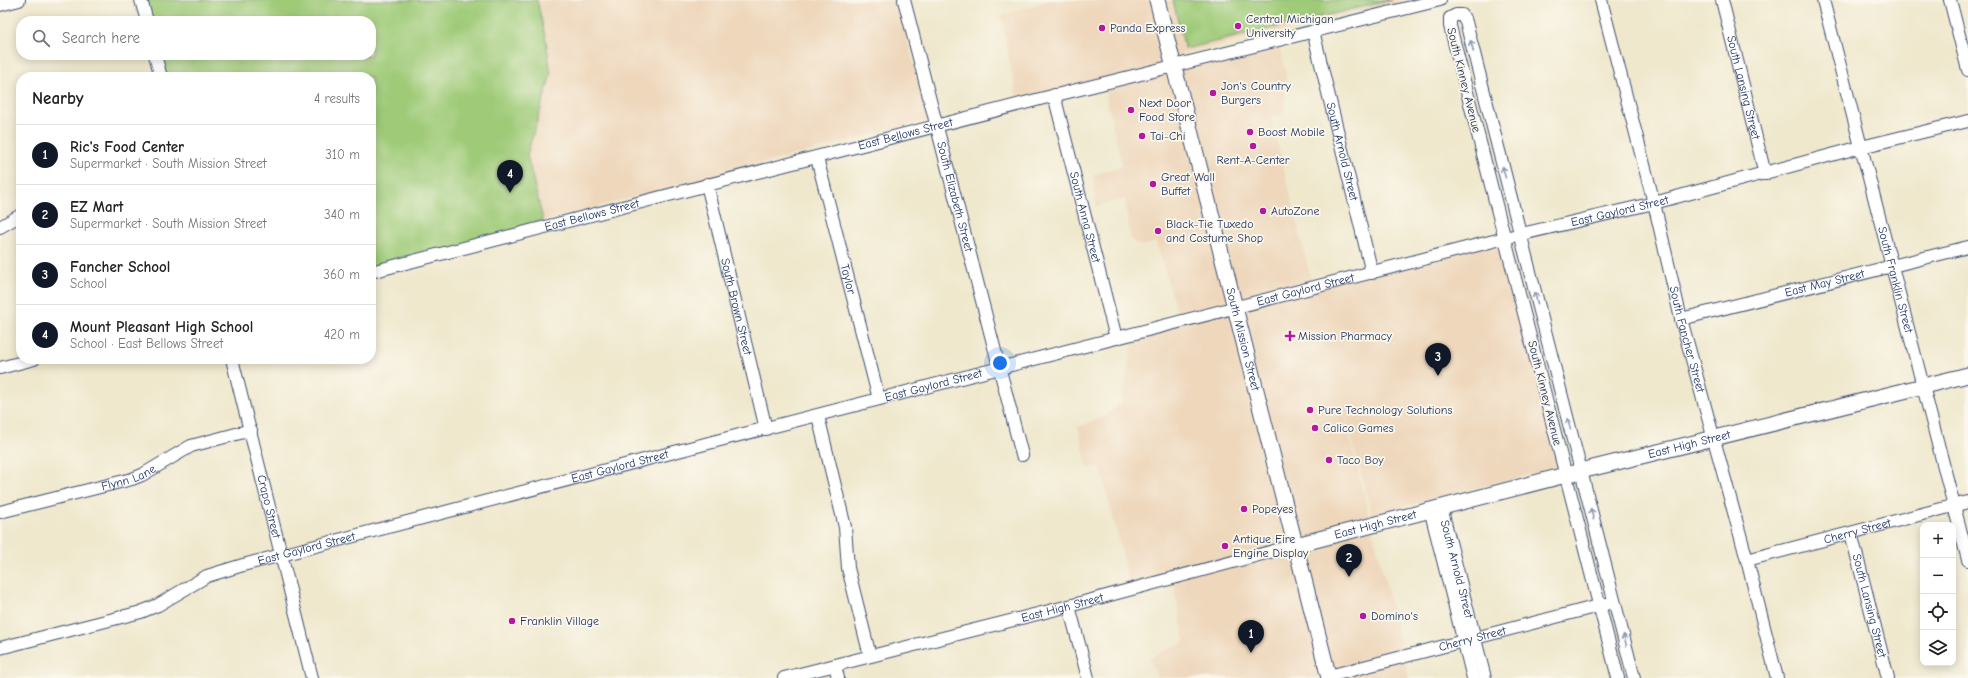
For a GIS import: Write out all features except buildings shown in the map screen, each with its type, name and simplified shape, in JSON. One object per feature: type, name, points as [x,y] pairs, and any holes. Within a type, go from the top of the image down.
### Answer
[{"type":"main road","name":"South Mission Street","points":[[1157,0],[1329,677]]},
{"type":"main road","name":"East High Street","points":[[1296,545],[1581,471],[1968,375]]},
{"type":"street","points":[[0,5],[19,0]]},
{"type":"street","points":[[141,0],[146,16]]},
{"type":"street","name":"South Elizabeth Street","points":[[904,0],[938,126],[1022,455]]},
{"type":"street","name":"East Bellows Street","points":[[376,271],[707,184],[817,158],[1421,2],[1440,0]]},
{"type":"street","name":"South Fancher Street","points":[[1601,0],[1654,203],[1681,319],[1747,560],[1777,678]]},
{"type":"street","name":"South Lansing Street","points":[[1722,0],[1766,174]]},
{"type":"street","name":"South Franklin Street","points":[[1824,0],[1968,560]]},
{"type":"street","points":[[1950,0],[1968,70]]},
{"type":"street","name":"South Kinney Avenue","points":[[1618,678],[1450,26],[1450,18],[1456,15],[1462,16],[1466,22],[1634,678]]},
{"type":"street","name":"South Arnold Street","points":[[1313,31],[1372,272]]},
{"type":"street","points":[[156,60],[160,72]]},
{"type":"street","name":"South Anna Street","points":[[1054,96],[1116,338]]},
{"type":"street","name":"East Gaylord Street","points":[[0,648],[141,612],[158,605],[207,576],[1116,338],[1235,309],[1505,238],[1654,203],[1766,174],[1861,147],[1968,121]]},
{"type":"street","name":"Taylor","points":[[817,158],[880,399]]},
{"type":"street","name":"South Brown Street","points":[[707,184],[766,429]]},
{"type":"street","points":[[0,227],[16,218]]},
{"type":"street","name":"East May Street","points":[[1681,319],[1968,247]]},
{"type":"street","points":[[0,368],[16,364]]},
{"type":"street","name":"Crapo Street","points":[[233,364],[312,678]]},
{"type":"street","points":[[818,416],[845,527],[848,568],[870,656]]},
{"type":"street","name":"Flynn Lane","points":[[0,512],[132,479],[142,475],[191,446],[251,430]]},
{"type":"street","name":"Cherry Street","points":[[1747,560],[1968,502]]},
{"type":"street","name":"South Arnold Street","points":[[1435,508],[1469,640],[1485,678]]},
{"type":"street","name":"South Lansing Street","points":[[1851,533],[1888,678]]},
{"type":"street","name":"East High Street","points":[[784,678],[1069,606],[1296,545]]},
{"type":"street","name":"Cherry Street","points":[[1329,677],[1615,602]]},
{"type":"street","points":[[1069,606],[1088,678]]},
{"type":"street","name":"South Arnold Street","points":[[1469,640],[1473,678]]},
{"type":"street","points":[[835,665],[838,678]]},
{"type":"shaded area","points":[[149,0],[897,0],[928,120],[376,265],[376,72],[371,72],[371,60],[376,60],[376,16],[318,16]]},
{"type":"shaded area","points":[[1052,0],[1408,0],[1185,54],[1181,52],[1183,61],[1278,40],[1286,73],[1284,113],[1271,117],[1313,288],[1505,238],[1563,466],[1372,515],[1332,366],[1409,678],[1158,678],[1149,658],[1185,642],[1172,578],[1131,589],[1100,466],[1088,468],[1078,427],[1106,416],[1122,403],[1134,334],[1180,322],[1156,242],[1141,246],[1131,240],[1125,199],[1096,207],[1093,175],[1122,166],[1103,83],[1018,105],[1001,15]]},
{"type":"green space","points":[[142,0],[537,0],[546,40],[551,74],[527,155],[545,228],[376,272],[376,72],[160,72],[156,60],[376,60],[376,16],[146,16]]},
{"type":"green space","name":"Central Michigan University","points":[[1173,0],[1391,0],[1185,49]]},
{"type":"place","name":"Central Michigan University","points":[[1238,26]]},
{"type":"place","name":"Panda Express","points":[[1102,28]]},
{"type":"place","name":"Jon's Country Burgers","points":[[1213,93]]},
{"type":"place","name":"Next Door Food Store","points":[[1131,110]]},
{"type":"place","name":"Boost Mobile","points":[[1250,132]]},
{"type":"place","name":"Tai-Chi","points":[[1142,136]]},
{"type":"place","name":"Rent-A-Center","points":[[1253,146]]},
{"type":"place","name":"Great Wall Buffet","points":[[1153,184]]},
{"type":"place","name":"Mount Pleasant High School","points":[[510,193]]},
{"type":"place","name":"AutoZone","points":[[1263,211]]},
{"type":"place","name":"Black-Tie Tuxedo and Costume Shop","points":[[1158,231]]},
{"type":"place","name":"Mission Pharmacy","points":[[1290,336]]},
{"type":"place","name":"Fancher School","points":[[1438,376]]},
{"type":"place","name":"Pure Technology Solutions","points":[[1310,410]]},
{"type":"place","name":"Calico Games","points":[[1315,428]]},
{"type":"place","name":"Taco Boy","points":[[1329,460]]},
{"type":"place","name":"Popeyes","points":[[1244,509]]},
{"type":"place","name":"Antique Fire Engine Display","points":[[1225,546]]},
{"type":"place","name":"EZ Mart","points":[[1349,577]]},
{"type":"place","name":"Domino's","points":[[1363,616]]},
{"type":"place","name":"Franklin Village","points":[[512,621]]},
{"type":"place","name":"Ric's Food Center","points":[[1251,653]]}]
